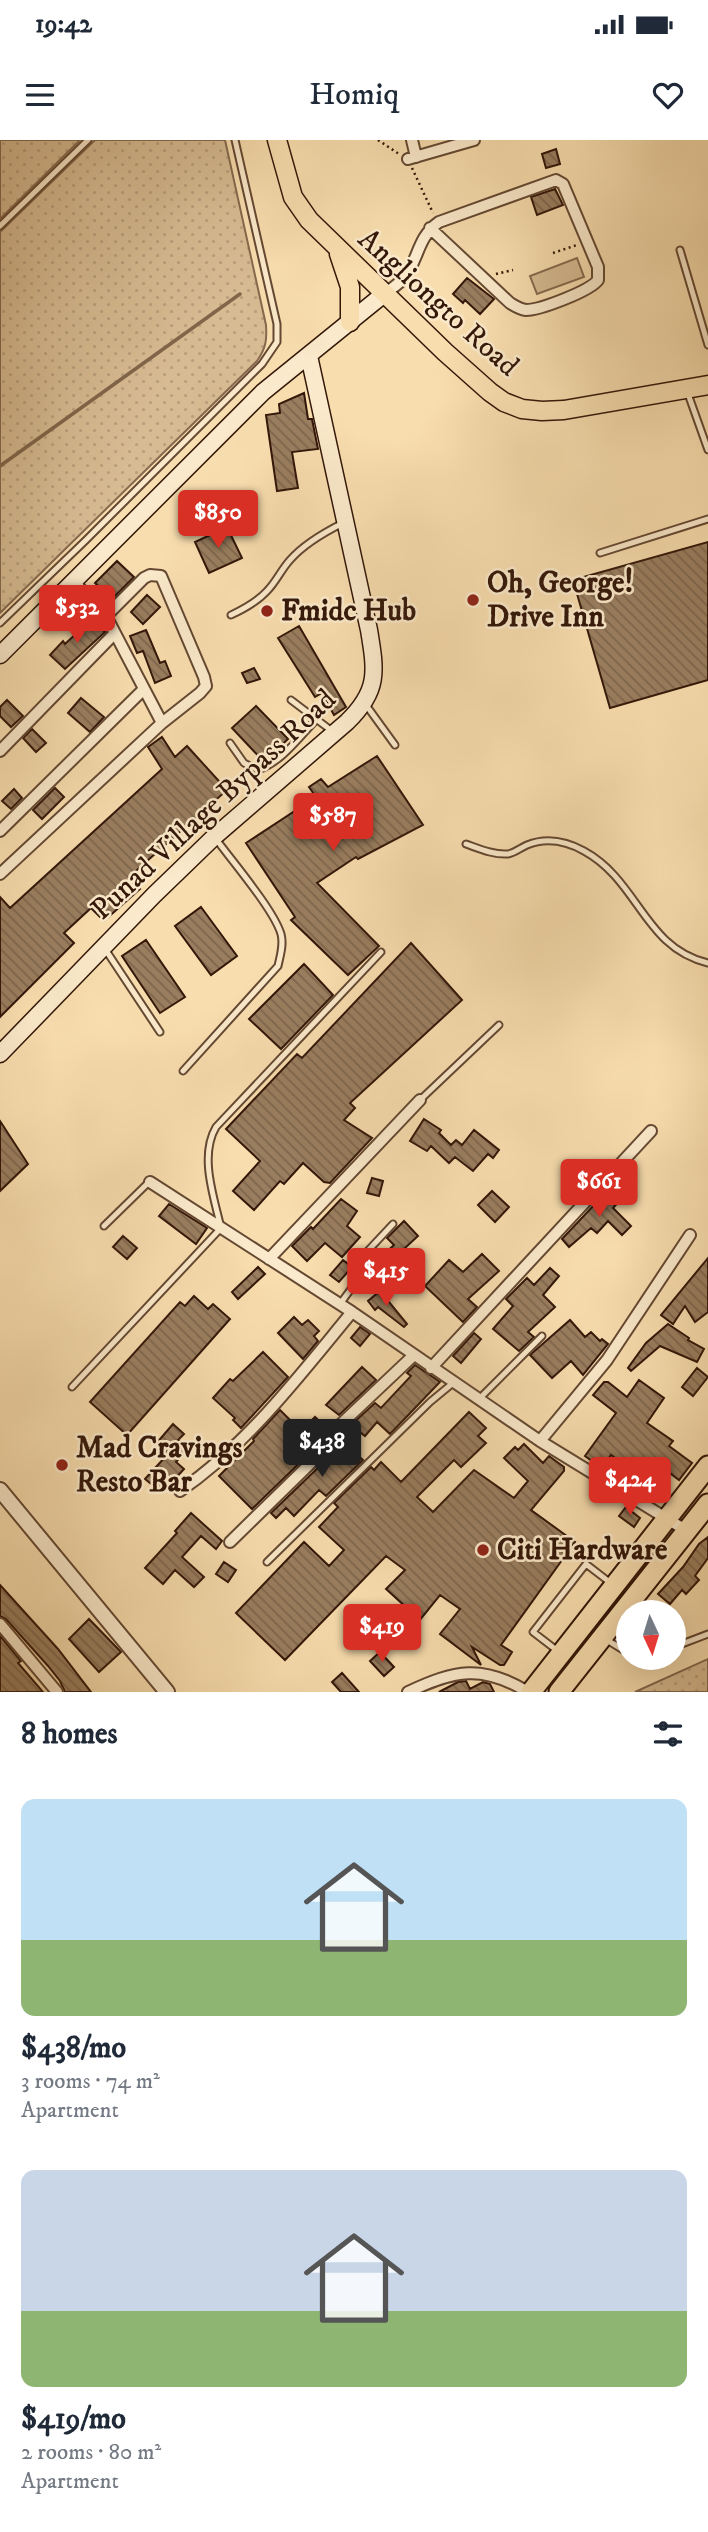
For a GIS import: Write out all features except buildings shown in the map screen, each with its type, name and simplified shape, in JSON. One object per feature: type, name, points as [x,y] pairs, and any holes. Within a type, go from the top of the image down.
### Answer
[{"type":"highway","points":[[530,1692],[708,1466]]},
{"type":"highway","points":[[559,1692],[708,1504]]},
{"type":"main road","name":"Angliongto Road","points":[[277,140],[297,204],[316,228],[384,294],[504,402],[522,409],[564,410],[708,385]]},
{"type":"main road","points":[[334,245],[349,281],[350,322]]},
{"type":"main road","points":[[0,656],[263,392],[384,294]]},
{"type":"main road","name":"Punad Village Bypass Road","points":[[0,1054],[214,837],[364,704],[374,682],[373,658],[346,522],[309,356]]},
{"type":"street","points":[[412,140],[412,158],[471,141]]},
{"type":"street","points":[[384,294],[404,278],[421,242],[434,225],[559,180],[598,267],[598,279],[587,289],[527,310],[516,307],[486,280],[434,225]]},
{"type":"street","points":[[2,868],[206,686],[160,576],[150,575],[144,578],[106,616]]},
{"type":"street","points":[[74,582],[106,616],[162,723]]},
{"type":"street","points":[[0,751],[115,633]]},
{"type":"street","points":[[0,831],[144,689]]},
{"type":"street","points":[[269,1259],[420,1100]]},
{"type":"street","points":[[431,1368],[651,1131]]},
{"type":"street","points":[[150,1182],[340,1304],[540,1441],[687,1531]]},
{"type":"street","points":[[540,1441],[607,1360],[690,1235]]},
{"type":"street","points":[[180,1491],[219,1462],[283,1396],[352,1312]]},
{"type":"street","points":[[230,1542],[319,1455],[341,1424],[414,1355]]},
{"type":"street","points":[[0,1490],[167,1692]]},
{"type":"street","points":[[0,1624],[57,1692]]},
{"type":"street","points":[[408,1692],[435,1679],[461,1672],[497,1676],[530,1692]]},
{"type":"lane","points":[[0,226],[88,140]]},
{"type":"lane","points":[[0,623],[252,374],[277,342],[277,324],[235,140]]},
{"type":"lane","points":[[680,250],[708,345]]},
{"type":"lane","points":[[686,389],[708,450]]},
{"type":"lane","points":[[600,553],[708,519]]},
{"type":"lane","points":[[231,615],[266,593],[289,561],[305,546],[322,533],[346,522]]},
{"type":"lane","points":[[292,700],[334,733]]},
{"type":"lane","points":[[364,704],[395,745]]},
{"type":"lane","points":[[230,743],[244,762],[258,770],[282,755],[317,719]]},
{"type":"lane","points":[[183,1071],[278,967],[282,948],[281,933],[267,910],[214,837]]},
{"type":"lane","points":[[466,844],[500,854],[512,853],[543,840],[564,841],[584,850],[604,863],[622,882],[652,925],[674,949],[688,958],[708,963]]},
{"type":"lane","points":[[104,946],[160,1032]]},
{"type":"lane","points":[[72,1387],[221,1228],[209,1164],[211,1135],[381,951]]},
{"type":"lane","points":[[420,1100],[499,1025]]},
{"type":"lane","points":[[104,1226],[150,1182]]},
{"type":"lane","points":[[340,1304],[356,1278],[363,1256],[393,1224]]},
{"type":"lane","points":[[478,1399],[542,1336]]},
{"type":"lane","points":[[267,1562],[430,1402],[453,1383]]},
{"type":"lane","points":[[561,1654],[533,1632],[586,1564],[614,1586]]},
{"type":"lane","points":[[686,1642],[708,1634]]},
{"type":"lane","points":[[603,1637],[616,1645]]},
{"type":"path","points":[[378,140],[412,158],[434,225]]},
{"type":"path","points":[[552,253],[587,241]]},
{"type":"path","points":[[486,280],[496,274],[513,270]]},
{"type":"shaded area","points":[[0,140],[80,140],[0,219]]},
{"type":"shaded area","points":[[95,140],[225,140],[266,325],[265,344],[257,361],[0,613],[0,232]]},
{"type":"shaded area","points":[[577,258],[584,277],[537,294],[530,276]]},
{"type":"shaded area","points":[[708,1659],[708,1692],[635,1692],[686,1670]]},
{"type":"waterway","points":[[0,466],[240,294]]},
{"type":"place","name":"Oh, George! Drive Inn","points":[[473,600]]},
{"type":"place","name":"Fmidc Hub","points":[[267,611]]},
{"type":"place","name":"Mad Cravings Resto Bar","points":[[62,1465]]},
{"type":"place","name":"Citi Hardware","points":[[483,1550]]}]
